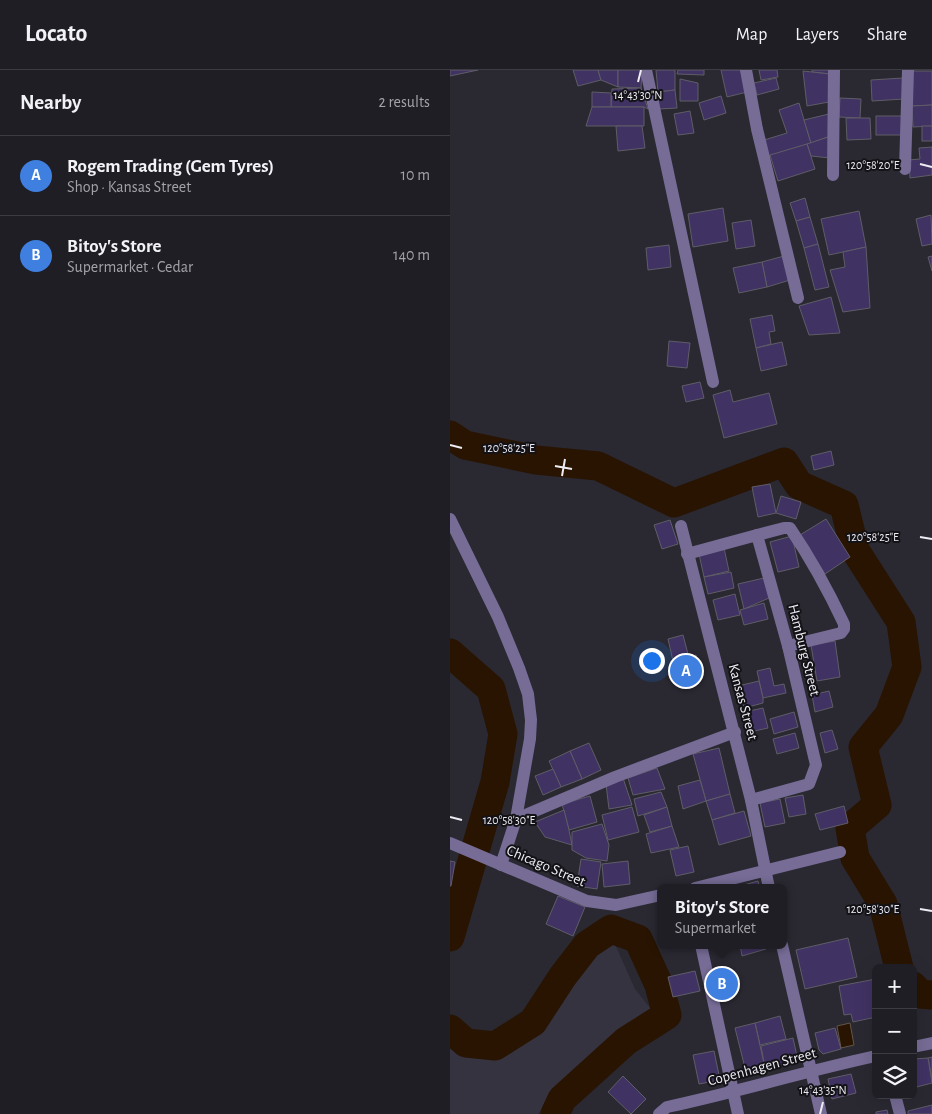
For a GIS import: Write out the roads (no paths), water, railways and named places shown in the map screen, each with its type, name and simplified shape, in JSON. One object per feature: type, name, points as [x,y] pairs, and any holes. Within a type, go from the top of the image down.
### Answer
[{"type":"street","points":[[646,70],[713,382]]},
{"type":"street","points":[[746,70],[756,129],[798,298]]},
{"type":"street","points":[[833,175],[834,70]]},
{"type":"street","points":[[905,169],[908,70]]},
{"type":"street","points":[[450,519],[498,618],[528,694],[531,720],[530,740],[516,819],[501,864]]},
{"type":"street","name":"Kansas Street","points":[[681,526],[751,800],[768,884]]},
{"type":"street","points":[[687,554],[790,528],[828,590],[844,624],[844,629],[841,633],[788,646]]},
{"type":"street","name":"Hamburg Street","points":[[751,800],[809,784],[816,764],[788,646],[757,535]]},
{"type":"street","points":[[516,819],[615,777],[734,732]]},
{"type":"street","name":"Chicago Street","points":[[450,843],[587,901],[616,905],[657,896]]},
{"type":"street","points":[[711,884],[840,852]]},
{"type":"street","points":[[702,949],[738,1114]]},
{"type":"street","points":[[783,949],[821,1114]]},
{"type":"street","points":[[917,1046],[932,1043]]},
{"type":"street","name":"Copenhagen Street","points":[[665,1112],[812,1070],[872,1057]]},
{"type":"street","points":[[896,1099],[900,1114]]},
{"type":"waterway","points":[[450,435],[465,445],[536,460],[598,466],[674,503],[784,462],[799,485],[844,505],[855,550],[901,622],[907,667],[889,715],[863,747],[877,805],[850,828],[855,858],[883,904],[898,964]]},
{"type":"waterway","points":[[450,653],[491,689],[503,734],[495,782],[450,937]]},
{"type":"waterway","points":[[450,1029],[466,1043],[495,1046],[533,1022],[563,976],[587,945],[611,929],[638,939],[659,985],[667,1015],[626,1041],[562,1099],[555,1114]]},
{"type":"waterway","points":[[917,991],[920,994],[932,995]]},
{"type":"place","name":"Rogem Trading (Gem Tyres)","points":[[686,671]]},
{"type":"place","name":"Bitoy's Store","points":[[722,984]]}]
